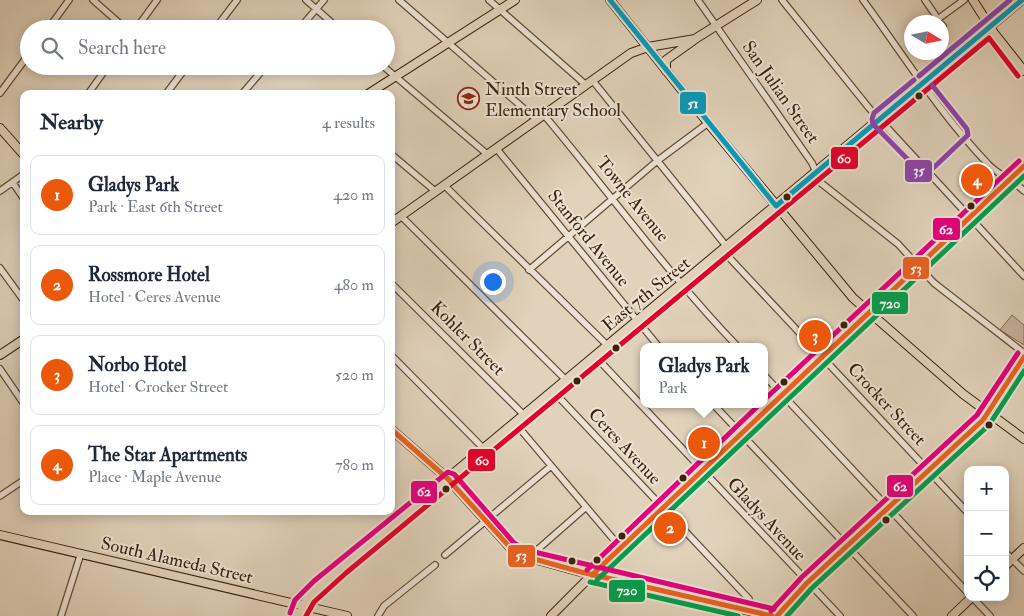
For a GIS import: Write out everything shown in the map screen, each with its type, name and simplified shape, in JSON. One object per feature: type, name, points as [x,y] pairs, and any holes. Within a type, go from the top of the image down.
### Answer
[{"type":"main road","points":[[374,90],[515,0]]},
{"type":"main road","points":[[610,0],[843,287],[868,312],[988,413],[1024,439]]},
{"type":"main road","points":[[666,70],[666,60],[694,39],[757,0]]},
{"type":"main road","points":[[973,0],[990,27],[1024,71]]},
{"type":"main road","name":"East 7th Street","points":[[297,616],[301,605],[341,567],[1022,0]]},
{"type":"main road","points":[[395,220],[631,53],[648,47],[694,39]]},
{"type":"main road","points":[[0,128],[20,150]]},
{"type":"main road","points":[[768,406],[822,357],[917,265],[970,219],[1024,166]]},
{"type":"main road","points":[[0,355],[20,342]]},
{"type":"main road","points":[[777,616],[807,583],[988,413],[1024,355]]},
{"type":"main road","points":[[551,616],[620,547],[766,408]]},
{"type":"main road","points":[[395,433],[448,479],[509,549],[528,558],[592,575],[772,616]]},
{"type":"main road","name":"South Alameda Street","points":[[0,535],[347,616]]},
{"type":"main road","points":[[1009,562],[1024,548]]},
{"type":"main road","points":[[952,616],[968,601]]},
{"type":"street","points":[[55,20],[69,0]]},
{"type":"street","points":[[93,0],[116,20]]},
{"type":"street","points":[[142,20],[156,0]]},
{"type":"street","points":[[222,20],[237,0]]},
{"type":"street","points":[[306,0],[329,20]]},
{"type":"street","points":[[307,20],[324,0]]},
{"type":"street","points":[[399,0],[537,120]]},
{"type":"street","name":"Crocker Street","points":[[488,0],[589,83],[657,161],[725,249],[822,357],[966,511]]},
{"type":"street","name":"San Julian Street","points":[[698,0],[812,163],[821,183],[898,244],[934,283],[1024,355]]},
{"type":"street","points":[[782,0],[879,119],[1024,276]]},
{"type":"street","points":[[863,0],[921,83],[987,163],[1011,178],[1024,191]]},
{"type":"street","points":[[925,0],[935,15]]},
{"type":"street","points":[[949,15],[964,0]]},
{"type":"street","points":[[0,93],[20,66]]},
{"type":"street","points":[[91,90],[102,75]]},
{"type":"street","points":[[169,90],[180,75]]},
{"type":"street","points":[[245,90],[258,75]]},
{"type":"street","points":[[396,76],[487,154]]},
{"type":"street","name":"Towne Avenue","points":[[544,115],[614,198],[681,285],[734,343]]},
{"type":"street","points":[[529,270],[657,161],[708,123]]},
{"type":"street","name":"Stanford Avenue","points":[[496,148],[656,343]]},
{"type":"street","points":[[395,157],[435,191]]},
{"type":"street","points":[[0,191],[20,177]]},
{"type":"street","points":[[13,183],[20,193]]},
{"type":"street","points":[[444,185],[607,345]]},
{"type":"street","points":[[401,216],[566,380]]},
{"type":"street","points":[[0,268],[20,296]]},
{"type":"street","name":"Kohler Street","points":[[395,287],[524,415]]},
{"type":"street","name":"Gladys Avenue","points":[[595,356],[640,404]]},
{"type":"street","points":[[395,360],[484,449]]},
{"type":"street","points":[[0,369],[20,398]]},
{"type":"street","points":[[768,378],[964,589]]},
{"type":"street","name":"Ceres Avenue","points":[[553,391],[749,599],[750,611]]},
{"type":"street","name":"Gladys Avenue","points":[[643,408],[838,615]]},
{"type":"street","points":[[717,408],[913,616]]},
{"type":"street","points":[[515,423],[585,508],[620,547]]},
{"type":"street","points":[[445,555],[551,466]]},
{"type":"street","points":[[0,496],[20,483]]},
{"type":"street","points":[[528,558],[585,508]]},
{"type":"street","points":[[61,616],[81,554]]},
{"type":"street","points":[[1009,556],[1024,571]]},
{"type":"street","points":[[378,616],[384,606],[435,564]]},
{"type":"street","points":[[976,601],[990,616]]},
{"type":"shaded area","points":[[1012,315],[1024,325],[1024,345],[1000,330]]},
{"type":"shaded area","points":[[707,426],[721,441],[701,460],[687,445]]},
{"type":"transit line","name":"51","points":[[610,0],[776,206]]},
{"type":"transit line","name":"35","points":[[919,76],[1010,0]]},
{"type":"transit line","name":"51","points":[[776,206],[1022,0]]},
{"type":"transit line","name":"60","points":[[306,616],[314,602],[346,573],[989,38],[1018,76]]},
{"type":"transit line","name":"35","points":[[914,80],[874,113],[872,119],[873,124],[922,174],[928,173],[968,135],[967,129],[932,85]]},
{"type":"transit line","name":"62","points":[[768,396],[1019,161]]},
{"type":"transit line","name":"53","points":[[592,575],[1024,166]]},
{"type":"transit line","name":"720","points":[[597,580],[1024,176]]},
{"type":"transit line","name":"62","points":[[771,611],[802,577],[977,415],[1018,353]]},
{"type":"transit line","name":"53","points":[[777,616],[807,583],[983,420],[1024,357]]},
{"type":"transit line","name":"720","points":[[787,616],[812,588],[989,425],[1024,371]]},
{"type":"transit line","name":"62","points":[[587,570],[756,408]]},
{"type":"transit line","name":"53","points":[[395,433],[448,479],[516,554],[581,572],[772,616]]},
{"type":"transit line","name":"62","points":[[290,613],[295,600],[314,581],[448,472],[454,474],[514,543],[526,550],[774,609]]},
{"type":"transit line","name":"720","points":[[590,582],[738,616]]},
{"type":"place","name":"Ninth Street Elementary School","points":[[469,99]]},
{"type":"place","name":"The Star Apartments","points":[[977,180]]},
{"type":"place","name":"Norbo Hotel","points":[[815,336]]},
{"type":"place","name":"Gladys Park","points":[[704,443]]},
{"type":"place","name":"Rossmore Hotel","points":[[670,528]]}]
